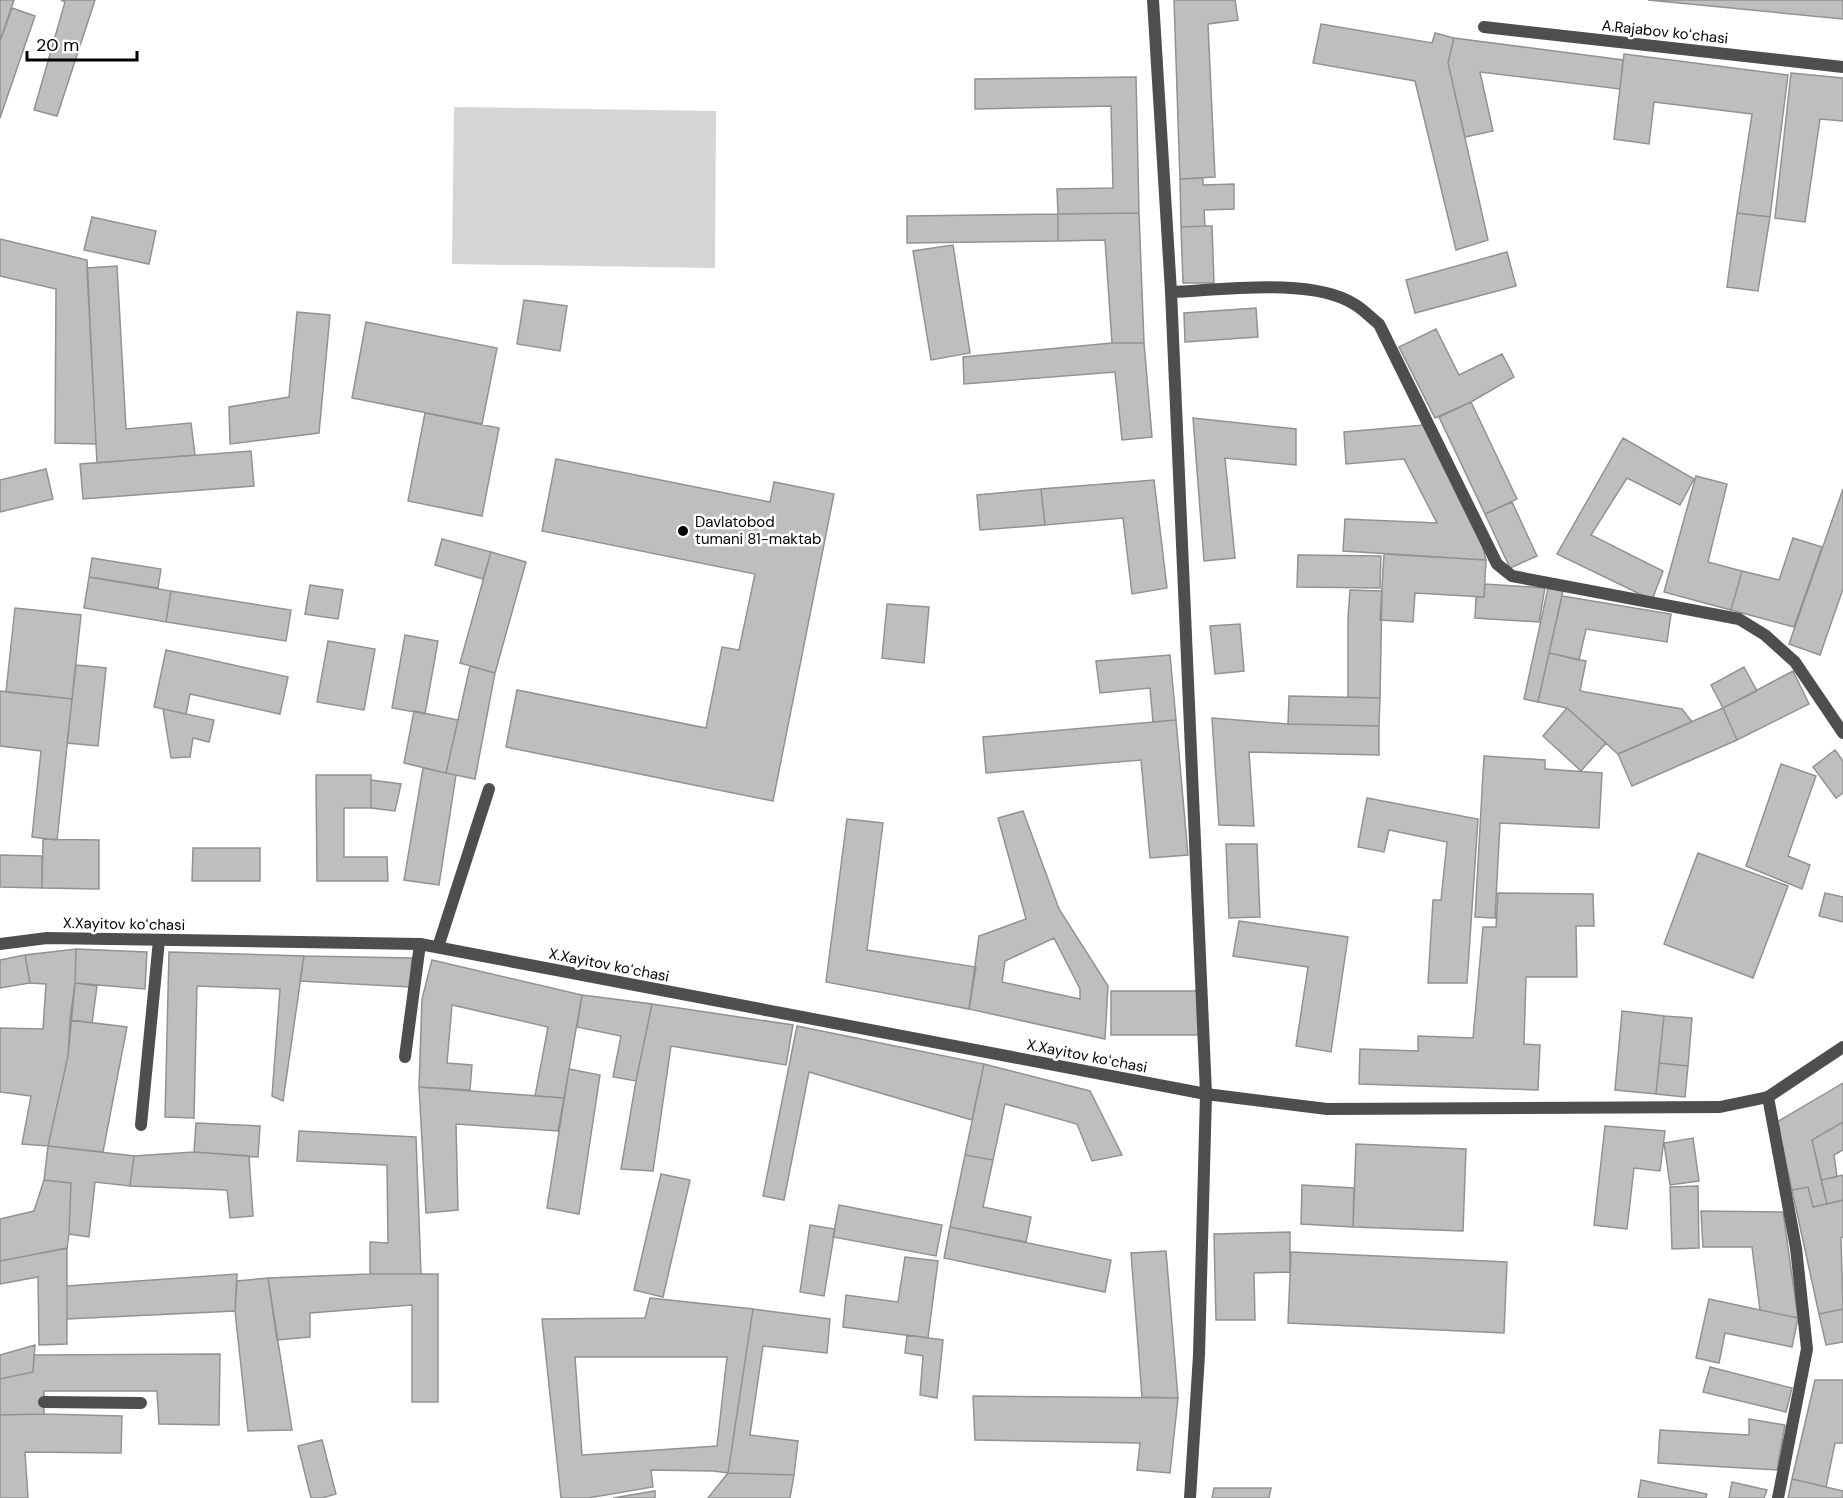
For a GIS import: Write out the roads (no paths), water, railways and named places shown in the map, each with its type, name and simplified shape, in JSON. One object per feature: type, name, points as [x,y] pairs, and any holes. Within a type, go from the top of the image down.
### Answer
[{"type":"street","points":[[1153,0],[1171,292],[1206,1094],[1199,1356],[1190,1498]]},
{"type":"street","name":"A.Rajabov koʻchasi","points":[[1484,27],[1843,67]]},
{"type":"street","points":[[1171,292],[1289,287],[1325,292],[1353,303],[1379,324],[1497,564],[1512,576],[1739,619],[1765,635],[1795,662],[1843,734]]},
{"type":"street","points":[[438,947],[489,789]]},
{"type":"street","name":"X.Xayitov koʻchasi","points":[[0,944],[47,938],[420,944],[1206,1094],[1328,1109],[1720,1107],[1768,1096]]},
{"type":"street","points":[[141,1125],[159,940]]},
{"type":"street","points":[[405,1057],[420,944]]},
{"type":"street","points":[[1778,1498],[1807,1349],[1796,1248],[1768,1096],[1843,1047]]},
{"type":"street","points":[[44,1402],[141,1403]]},
{"type":"place","name":"Davlatobod tumani 81-maktab","points":[[683,531]]}]
